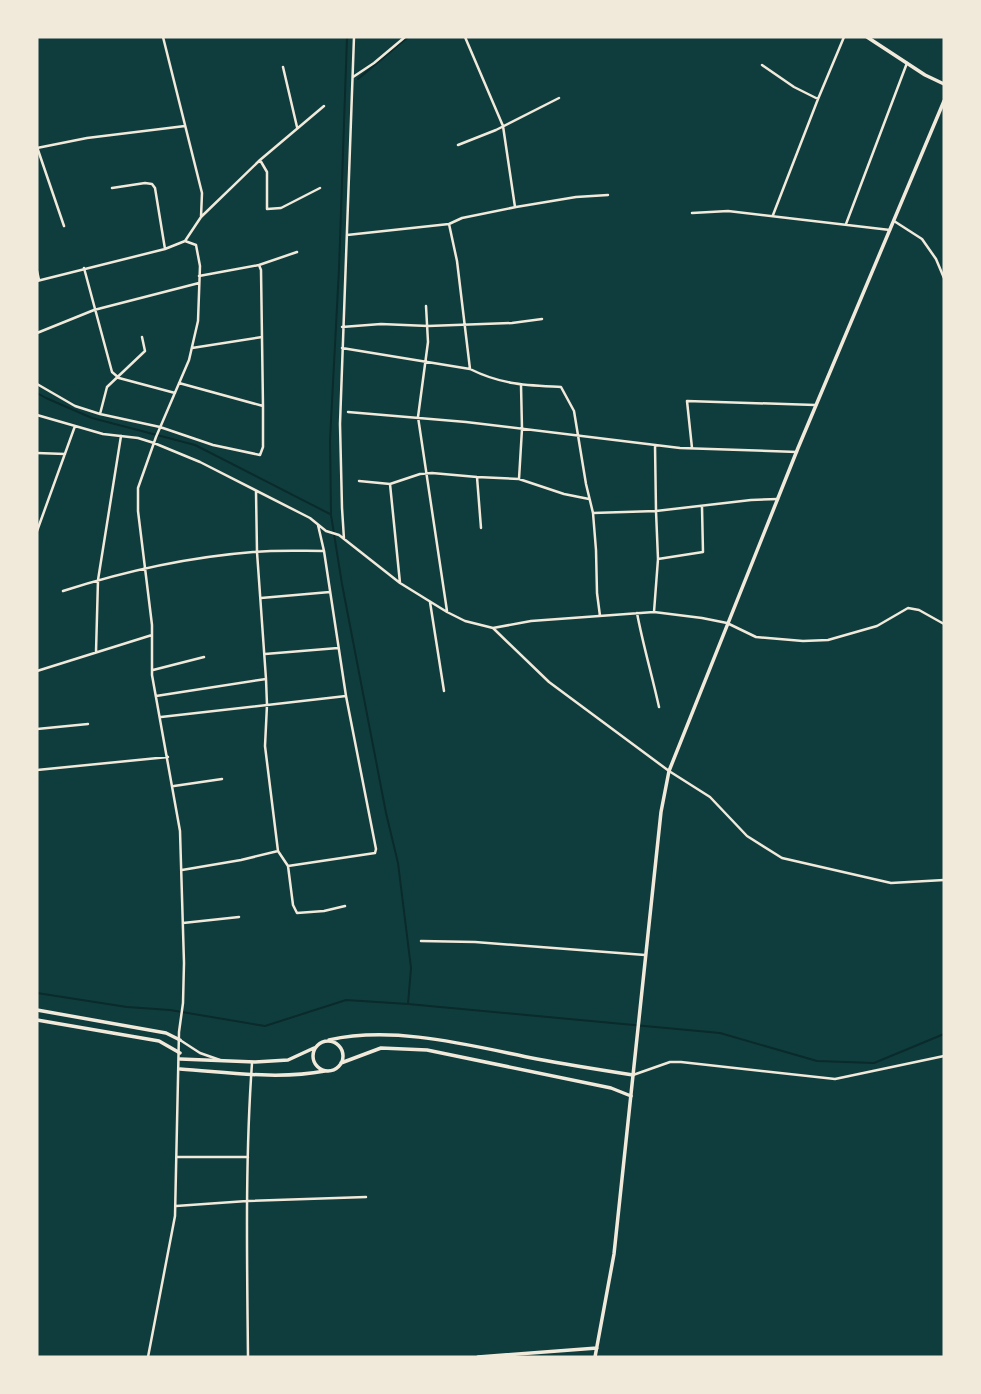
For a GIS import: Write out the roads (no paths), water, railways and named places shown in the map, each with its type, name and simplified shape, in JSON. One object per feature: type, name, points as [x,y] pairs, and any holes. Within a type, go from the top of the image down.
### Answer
[{"type":"main road","points":[[866,37],[944,84]]},
{"type":"main road","points":[[595,1357],[614,1254],[661,812],[669,771],[816,405],[944,101]]},
{"type":"main road","points":[[37,1010],[166,1033],[180,1040]]},
{"type":"main road","points":[[37,1020],[159,1041],[180,1056],[223,1061],[288,1060],[321,1042],[351,1035],[382,1035],[442,1040],[633,1075]]},
{"type":"main road","points":[[329,1040],[341,1047],[341,1063]]},
{"type":"main road","points":[[314,1048],[313,1060],[317,1067],[325,1071]]},
{"type":"main road","points":[[180,1069],[303,1075],[333,1070],[341,1063],[381,1048],[427,1050],[611,1087],[631,1096]]},
{"type":"main road","points":[[478,1357],[597,1348]]},
{"type":"street","points":[[163,37],[202,193],[201,217]]},
{"type":"street","points":[[344,540],[340,424],[354,37]]},
{"type":"street","points":[[352,77],[405,37]]},
{"type":"street","points":[[464,37],[503,126],[516,207]]},
{"type":"street","points":[[772,216],[844,37]]},
{"type":"street","points":[[845,224],[907,64]]},
{"type":"street","points":[[762,65],[794,87],[818,99]]},
{"type":"street","points":[[283,67],[297,127]]},
{"type":"street","points":[[458,145],[559,98]]},
{"type":"street","points":[[37,271],[38,280],[156,252],[185,241],[201,217],[260,160],[324,106]]},
{"type":"street","points":[[64,226],[37,148],[86,138],[185,126]]},
{"type":"street","points":[[260,160],[267,172],[267,209],[281,208],[320,188]]},
{"type":"street","points":[[112,188],[152,184],[155,188],[165,249]]},
{"type":"street","points":[[347,235],[449,224],[462,218],[516,207],[576,197],[608,195]]},
{"type":"street","points":[[692,213],[728,211],[890,230]]},
{"type":"street","points":[[894,221],[922,239],[936,259],[944,278]]},
{"type":"street","points":[[449,224],[457,261],[470,369]]},
{"type":"street","points":[[148,1357],[176,1206],[183,922],[180,831],[152,670],[152,635],[138,511],[138,488],[156,437],[189,360],[198,321],[200,266],[195,244],[185,241]]},
{"type":"street","points":[[200,275],[259,265],[297,252]]},
{"type":"street","points":[[37,384],[75,406],[100,414],[260,455],[263,446],[263,406],[259,265]]},
{"type":"street","points":[[84,268],[112,372],[119,378],[175,393]]},
{"type":"street","points":[[37,333],[94,310],[199,283]]},
{"type":"street","points":[[426,306],[426,363],[418,417],[447,612]]},
{"type":"street","points":[[342,327],[382,324],[465,325],[542,319]]},
{"type":"street","points":[[100,414],[107,387],[145,351],[142,337]]},
{"type":"street","points":[[192,348],[262,337]]},
{"type":"street","points":[[342,348],[470,369],[486,377],[521,385],[561,387],[573,411],[593,513],[600,616]]},
{"type":"street","points":[[179,383],[263,406]]},
{"type":"street","points":[[519,479],[521,385]]},
{"type":"street","points":[[692,448],[687,401],[816,405]]},
{"type":"street","points":[[348,412],[418,417],[655,445],[797,452]]},
{"type":"street","points":[[37,415],[103,434],[138,438],[200,462],[310,518],[326,531],[339,535],[400,583],[447,612],[465,621],[493,628],[531,621],[654,612],[727,623],[755,637],[803,641],[837,638],[877,626],[908,608],[919,610],[944,624]]},
{"type":"street","points":[[37,531],[75,426]]},
{"type":"street","points":[[96,652],[98,580],[121,436]]},
{"type":"street","points":[[654,612],[658,559],[655,445]]},
{"type":"street","points":[[37,453],[65,454]]},
{"type":"street","points":[[359,481],[390,484],[427,473],[519,479],[564,494],[590,499]]},
{"type":"street","points":[[477,477],[481,528]]},
{"type":"street","points":[[390,484],[400,583]]},
{"type":"street","points":[[256,491],[257,552],[267,705],[265,746],[278,851],[288,866],[293,905],[297,913],[345,906]]},
{"type":"street","points":[[593,513],[656,511],[778,499]]},
{"type":"street","points":[[658,559],[703,552],[702,505]]},
{"type":"street","points":[[37,515],[43,514]]},
{"type":"street","points":[[288,866],[375,853],[376,849],[346,696],[318,525]]},
{"type":"street","points":[[63,591],[145,569],[229,554],[324,551]]},
{"type":"street","points":[[261,598],[330,592]]},
{"type":"street","points":[[430,602],[444,691]]},
{"type":"street","points":[[637,613],[643,648],[659,706]]},
{"type":"street","points":[[493,628],[549,682],[669,771],[710,797],[747,836],[782,858],[891,883],[944,880]]},
{"type":"street","points":[[37,671],[152,635]]},
{"type":"street","points":[[265,654],[340,648]]},
{"type":"street","points":[[152,670],[204,657]]},
{"type":"street","points":[[156,696],[266,679]]},
{"type":"street","points":[[160,718],[346,696]]},
{"type":"street","points":[[37,729],[88,724]]},
{"type":"street","points":[[37,770],[168,757]]},
{"type":"street","points":[[173,787],[222,779]]},
{"type":"street","points":[[182,870],[278,851]]},
{"type":"street","points":[[183,922],[239,917]]},
{"type":"street","points":[[421,941],[475,942],[645,955]]},
{"type":"street","points":[[180,1040],[200,1053],[223,1061]]},
{"type":"street","points":[[633,1075],[670,1062],[681,1062],[835,1079],[944,1056]]},
{"type":"street","points":[[248,1357],[247,1201],[252,1062]]},
{"type":"street","points":[[177,1157],[248,1157]]},
{"type":"street","points":[[176,1206],[366,1197]]},
{"type":"waterway","points":[[347,37],[330,440],[331,515],[386,813],[398,863],[411,968],[408,1004]]},
{"type":"waterway","points":[[358,79],[408,37]]},
{"type":"waterway","points":[[37,393],[92,418],[195,445],[330,514]]},
{"type":"waterway","points":[[37,993],[127,1007],[170,1010],[265,1026],[346,1000],[408,1004],[720,1033],[817,1061],[874,1063],[944,1034]]}]
